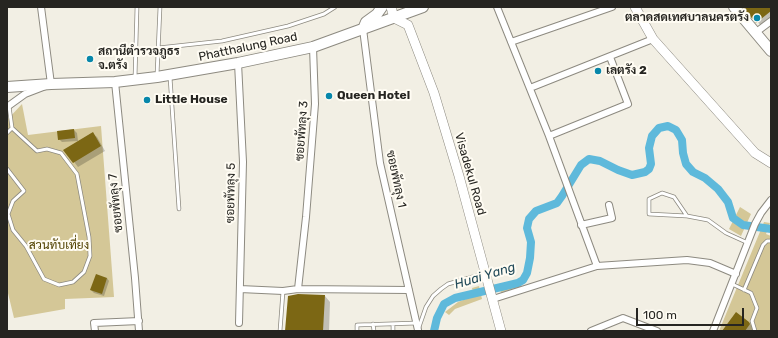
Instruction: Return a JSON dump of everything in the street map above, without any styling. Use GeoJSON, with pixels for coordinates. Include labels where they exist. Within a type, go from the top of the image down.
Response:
{"type":"FeatureCollection","features":[{"type":"Feature","properties":{"kind":"main road"},"geometry":{"type":"LineString","coordinates":[[363,30],[366,22],[377,14],[382,7]]}},
{"type":"Feature","properties":{"kind":"main road"},"geometry":{"type":"LineString","coordinates":[[392,7],[394,18],[408,25],[418,8]]}},
{"type":"Feature","properties":{"kind":"main road"},"geometry":{"type":"LineString","coordinates":[[635,7],[654,39],[755,153],[771,163]]}},
{"type":"Feature","properties":{"kind":"main road"},"geometry":{"type":"LineString","coordinates":[[734,7],[771,51]]}},
{"type":"Feature","properties":{"kind":"main road","name":"Phatthalung Road"},"geometry":{"type":"LineString","coordinates":[[7,87],[114,82],[170,76],[238,63],[313,47],[363,30],[418,8]]}},
{"type":"Feature","properties":{"kind":"main road","name":"Visadekul Road"},"geometry":{"type":"LineString","coordinates":[[408,25],[434,93],[487,276],[501,331]]}},
{"type":"Feature","properties":{"kind":"street"},"geometry":{"type":"LineString","coordinates":[[8,106],[25,94],[51,84],[41,7]]}},
{"type":"Feature","properties":{"kind":"street"},"geometry":{"type":"LineString","coordinates":[[497,7],[549,136],[597,266]]}},
{"type":"Feature","properties":{"kind":"street"},"geometry":{"type":"LineString","coordinates":[[511,42],[612,7]]}},
{"type":"Feature","properties":{"kind":"street"},"geometry":{"type":"LineString","coordinates":[[755,33],[771,21]]}},
{"type":"Feature","properties":{"kind":"street","name":"ซอยพัทลุง 1"},"geometry":{"type":"LineString","coordinates":[[363,30],[380,163],[418,331]]}},
{"type":"Feature","properties":{"kind":"street"},"geometry":{"type":"LineString","coordinates":[[530,88],[654,39]]}},
{"type":"Feature","properties":{"kind":"street","name":"ซอยพัทลุง 3"},"geometry":{"type":"LineString","coordinates":[[298,289],[306,217],[315,104],[313,47]]}},
{"type":"Feature","properties":{"kind":"street"},"geometry":{"type":"LineString","coordinates":[[549,136],[628,104],[610,57]]}},
{"type":"Feature","properties":{"kind":"street","name":"ซอยพัทลุง 5"},"geometry":{"type":"LineString","coordinates":[[238,63],[243,162],[239,323]]}},
{"type":"Feature","properties":{"kind":"street","name":"ซอยพัทลุง 7"},"geometry":{"type":"LineString","coordinates":[[114,82],[139,331]]}},
{"type":"Feature","properties":{"kind":"street"},"geometry":{"type":"LineString","coordinates":[[713,331],[751,235],[761,214],[771,200]]}},
{"type":"Feature","properties":{"kind":"street"},"geometry":{"type":"LineString","coordinates":[[581,225],[612,218],[609,205]]}},
{"type":"Feature","properties":{"kind":"street"},"geometry":{"type":"LineString","coordinates":[[493,299],[597,266],[687,260],[710,263],[736,274]]}},
{"type":"Feature","properties":{"kind":"street"},"geometry":{"type":"LineString","coordinates":[[240,289],[283,292],[298,289],[409,290]]}},
{"type":"Feature","properties":{"kind":"street"},"geometry":{"type":"LineString","coordinates":[[591,331],[623,318],[656,331]]}},
{"type":"Feature","properties":{"kind":"street"},"geometry":{"type":"LineString","coordinates":[[95,331],[94,323],[139,321]]}},
{"type":"Feature","properties":{"kind":"lane"},"geometry":{"type":"LineString","coordinates":[[135,79],[137,7]]}},
{"type":"Feature","properties":{"kind":"lane"},"geometry":{"type":"LineString","coordinates":[[157,77],[160,7]]}},
{"type":"Feature","properties":{"kind":"lane"},"geometry":{"type":"LineString","coordinates":[[158,48],[222,41],[288,26],[324,14],[335,7]]}},
{"type":"Feature","properties":{"kind":"lane"},"geometry":{"type":"LineString","coordinates":[[170,76],[179,209]]}},
{"type":"Feature","properties":{"kind":"lane"},"geometry":{"type":"LineString","coordinates":[[7,169],[24,191],[13,201],[8,214],[13,230],[26,246],[44,278],[59,285],[73,282],[84,272],[90,256],[89,237],[77,174],[61,153],[47,149],[37,151],[12,128],[8,106]]}},
{"type":"Feature","properties":{"kind":"lane"},"geometry":{"type":"LineString","coordinates":[[7,133],[12,128]]}},
{"type":"Feature","properties":{"kind":"lane"},"geometry":{"type":"LineString","coordinates":[[687,216],[674,197],[662,193],[649,199],[649,214],[687,216],[708,220],[726,233],[748,243]]}},
{"type":"Feature","properties":{"kind":"lane"},"geometry":{"type":"LineString","coordinates":[[744,290],[763,244],[767,241],[771,241]]}},
{"type":"Feature","properties":{"kind":"lane"},"geometry":{"type":"LineString","coordinates":[[418,331],[426,307],[433,296],[441,288],[448,284],[487,276]]}},
{"type":"Feature","properties":{"kind":"lane"},"geometry":{"type":"LineString","coordinates":[[732,284],[751,293],[757,308],[752,321],[755,331]]}},
{"type":"Feature","properties":{"kind":"lane"},"geometry":{"type":"LineString","coordinates":[[280,331],[283,292]]}},
{"type":"Feature","properties":{"kind":"lane"},"geometry":{"type":"LineString","coordinates":[[357,331],[358,325],[417,323]]}},
{"type":"Feature","properties":{"kind":"lane"},"geometry":{"type":"LineString","coordinates":[[374,324],[374,331]]}},
{"type":"Feature","properties":{"kind":"lane"},"geometry":{"type":"LineString","coordinates":[[393,324],[393,331]]}},
{"type":"Feature","properties":{"kind":"green space","name":"สวนทับเที่ยง"},"geometry":{"type":"Polygon","coordinates":[[[22,104],[28,135],[101,126],[114,297],[65,299],[65,309],[14,318],[7,289],[7,120],[22,104]]]}},
{"type":"Feature","properties":{"kind":"green space"},"geometry":{"type":"Polygon","coordinates":[[[740,207],[751,214],[741,236],[729,229],[740,207]]]}},
{"type":"Feature","properties":{"kind":"green space"},"geometry":{"type":"Polygon","coordinates":[[[764,222],[770,223],[766,234],[771,236],[771,331],[719,331],[764,222]]]}},
{"type":"Feature","properties":{"kind":"green space"},"geometry":{"type":"Polygon","coordinates":[[[503,283],[504,288],[520,284],[521,288],[501,293],[499,284],[503,283]]]}},
{"type":"Feature","properties":{"kind":"green space"},"geometry":{"type":"Polygon","coordinates":[[[479,286],[482,299],[455,309],[449,315],[445,312],[458,302],[474,296],[472,288],[479,286]]]}},
{"type":"Feature","properties":{"kind":"building","name":"ตลาดสดเทศบาลนครตรัง"},"geometry":{"type":"Polygon","coordinates":[[[742,7],[771,7],[771,11],[756,23],[742,7]]]}},
{"type":"Feature","properties":{"kind":"building"},"geometry":{"type":"Polygon","coordinates":[[[74,129],[75,138],[58,140],[57,131],[74,129]]]}},
{"type":"Feature","properties":{"kind":"building"},"geometry":{"type":"Polygon","coordinates":[[[93,132],[101,146],[73,163],[63,150],[93,132]]]}},
{"type":"Feature","properties":{"kind":"building"},"geometry":{"type":"Polygon","coordinates":[[[96,274],[107,278],[102,294],[90,290],[96,274]]]}},
{"type":"Feature","properties":{"kind":"building"},"geometry":{"type":"Polygon","coordinates":[[[298,294],[325,295],[323,331],[285,331],[288,296],[298,294]]]}},
{"type":"Feature","properties":{"kind":"building"},"geometry":{"type":"Polygon","coordinates":[[[736,312],[750,324],[745,331],[722,331],[736,312]]]}},
{"type":"Feature","properties":{"kind":"waterway","name":"Huai Yang"},"geometry":{"type":"LineString","coordinates":[[434,331],[437,318],[444,304],[455,298],[518,283],[523,280],[527,273],[530,258],[531,242],[527,228],[529,219],[536,211],[557,203],[581,165],[589,159],[600,161],[632,175],[645,172],[649,169],[651,164],[649,148],[652,136],[659,128],[668,126],[676,130],[682,140],[686,164],[693,172],[705,178],[718,189],[728,202],[733,218],[743,225],[771,229]]}},
{"type":"Feature","properties":{"kind":"place","name":"ตลาดสดเทศบาลนครตรัง"},"geometry":{"type":"Point","coordinates":[757,18]}},
{"type":"Feature","properties":{"kind":"place","name":"สถานีตำรวจภูธร จ.ตรัง"},"geometry":{"type":"Point","coordinates":[90,59]}},
{"type":"Feature","properties":{"kind":"place","name":"เลตรัง 2"},"geometry":{"type":"Point","coordinates":[598,71]}},
{"type":"Feature","properties":{"kind":"place","name":"Queen Hotel"},"geometry":{"type":"Point","coordinates":[329,96]}},
{"type":"Feature","properties":{"kind":"place","name":"Little House"},"geometry":{"type":"Point","coordinates":[147,100]}}]}
